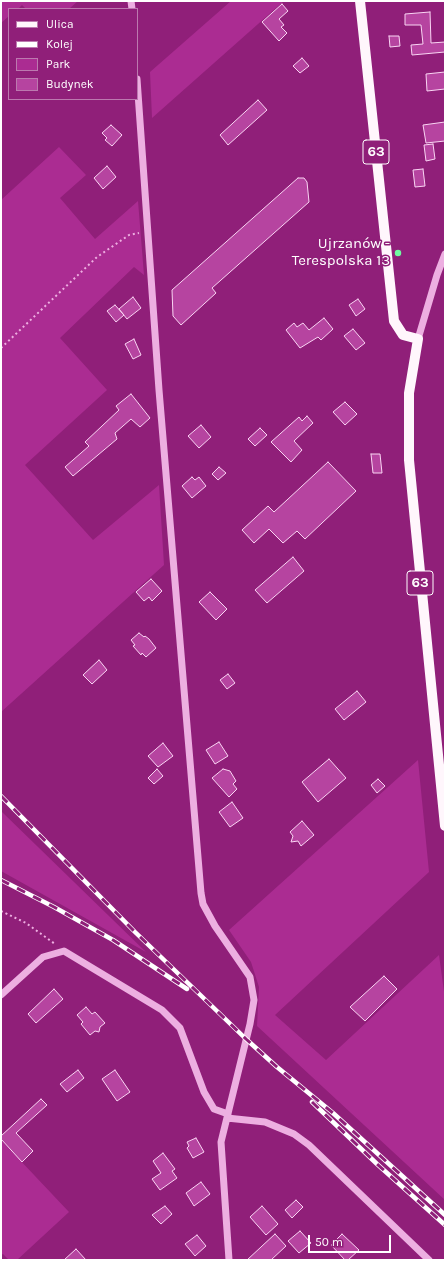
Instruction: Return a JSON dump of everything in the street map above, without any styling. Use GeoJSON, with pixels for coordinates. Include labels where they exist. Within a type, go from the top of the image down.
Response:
{"type":"FeatureCollection","features":[{"type":"Feature","properties":{"kind":"main road","name":"63"},"geometry":{"type":"LineString","coordinates":[[360,1],[394,321],[403,335],[418,339],[411,373],[409,393],[409,460],[445,826]]}},
{"type":"Feature","properties":{"kind":"street"},"geometry":{"type":"LineString","coordinates":[[138,93],[161,412],[201,893],[208,915],[250,977],[254,1000],[250,1024],[221,1142],[229,1260]]}},
{"type":"Feature","properties":{"kind":"street"},"geometry":{"type":"LineString","coordinates":[[418,339],[445,254]]}},
{"type":"Feature","properties":{"kind":"street"},"geometry":{"type":"LineString","coordinates":[[1,995],[43,957],[64,950],[162,1010],[180,1028],[204,1092],[214,1109],[227,1116],[265,1122],[294,1134],[309,1145],[430,1260]]}},
{"type":"Feature","properties":{"kind":"path"},"geometry":{"type":"LineString","coordinates":[[1,348],[97,257],[129,235],[148,232]]}},
{"type":"Feature","properties":{"kind":"path"},"geometry":{"type":"LineString","coordinates":[[1,911],[26,923],[64,950]]}},
{"type":"Feature","properties":{"kind":"green space"},"geometry":{"type":"Polygon","coordinates":[[[1,1],[78,1],[70,8],[25,8],[22,5],[19,8],[8,8],[8,17],[1,23],[1,1]]]}},
{"type":"Feature","properties":{"kind":"green space"},"geometry":{"type":"Polygon","coordinates":[[[231,1],[284,1],[152,118],[150,72],[231,1]]]}},
{"type":"Feature","properties":{"kind":"green space"},"geometry":{"type":"Polygon","coordinates":[[[59,147],[86,175],[60,198],[95,239],[138,201],[144,275],[134,267],[60,338],[107,390],[25,465],[93,540],[159,485],[164,565],[1,712],[1,200],[59,147]]]}},
{"type":"Feature","properties":{"kind":"green space"},"geometry":{"type":"Polygon","coordinates":[[[418,760],[429,872],[275,1015],[326,1060],[439,955],[445,999],[445,1200],[257,1026],[259,987],[251,962],[229,930],[418,760]]]}},
{"type":"Feature","properties":{"kind":"green space"},"geometry":{"type":"Polygon","coordinates":[[[1,811],[146,952],[1,871],[1,811]]]}},
{"type":"Feature","properties":{"kind":"green space"},"geometry":{"type":"Polygon","coordinates":[[[1,1140],[69,1212],[17,1260],[9,1260],[3,1254],[1,1255],[1,1140]]]}},
{"type":"Feature","properties":{"kind":"building"},"geometry":{"type":"Polygon","coordinates":[[[282,4],[288,11],[279,19],[284,25],[281,27],[287,33],[279,41],[262,22],[282,4]]]}},
{"type":"Feature","properties":{"kind":"building"},"geometry":{"type":"Polygon","coordinates":[[[430,12],[431,43],[445,42],[445,52],[412,55],[411,45],[423,44],[421,25],[405,25],[405,14],[430,12]]]}},
{"type":"Feature","properties":{"kind":"building"},"geometry":{"type":"Polygon","coordinates":[[[389,36],[399,36],[400,46],[390,47],[389,36]]]}},
{"type":"Feature","properties":{"kind":"building"},"geometry":{"type":"Polygon","coordinates":[[[302,58],[309,66],[300,73],[293,66],[302,58]]]}},
{"type":"Feature","properties":{"kind":"building"},"geometry":{"type":"Polygon","coordinates":[[[445,72],[445,89],[427,91],[426,74],[445,72]]]}},
{"type":"Feature","properties":{"kind":"building"},"geometry":{"type":"Polygon","coordinates":[[[258,100],[267,110],[228,145],[220,135],[258,100]]]}},
{"type":"Feature","properties":{"kind":"building"},"geometry":{"type":"Polygon","coordinates":[[[445,122],[445,141],[426,143],[423,125],[445,122]]]}},
{"type":"Feature","properties":{"kind":"building"},"geometry":{"type":"Polygon","coordinates":[[[111,125],[122,135],[112,146],[105,140],[107,138],[102,133],[111,125]]]}},
{"type":"Feature","properties":{"kind":"building"},"geometry":{"type":"Polygon","coordinates":[[[433,144],[435,159],[426,161],[424,145],[433,144]]]}},
{"type":"Feature","properties":{"kind":"building"},"geometry":{"type":"Polygon","coordinates":[[[107,166],[116,177],[103,189],[94,178],[107,166]]]}},
{"type":"Feature","properties":{"kind":"building"},"geometry":{"type":"Polygon","coordinates":[[[423,169],[425,186],[415,187],[413,170],[423,169]]]}},
{"type":"Feature","properties":{"kind":"building"},"geometry":{"type":"Polygon","coordinates":[[[298,178],[304,178],[307,182],[309,202],[212,288],[216,293],[181,325],[173,316],[172,290],[298,178]]]}},
{"type":"Feature","properties":{"kind":"building"},"geometry":{"type":"Polygon","coordinates":[[[133,297],[141,308],[127,319],[119,309],[133,297]]]}},
{"type":"Feature","properties":{"kind":"building"},"geometry":{"type":"Polygon","coordinates":[[[358,299],[365,309],[356,316],[349,305],[358,299]]]}},
{"type":"Feature","properties":{"kind":"building"},"geometry":{"type":"Polygon","coordinates":[[[115,305],[124,315],[116,322],[107,311],[115,305]]]}},
{"type":"Feature","properties":{"kind":"building"},"geometry":{"type":"Polygon","coordinates":[[[324,318],[333,329],[321,340],[318,337],[300,348],[286,330],[294,323],[297,327],[303,323],[309,330],[324,318]]]}},
{"type":"Feature","properties":{"kind":"building"},"geometry":{"type":"Polygon","coordinates":[[[353,329],[365,343],[356,350],[344,336],[353,329]]]}},
{"type":"Feature","properties":{"kind":"building"},"geometry":{"type":"Polygon","coordinates":[[[134,339],[141,355],[133,359],[125,344],[134,339]]]}},
{"type":"Feature","properties":{"kind":"building"},"geometry":{"type":"Polygon","coordinates":[[[131,394],[150,418],[140,427],[131,419],[115,433],[117,439],[73,476],[65,467],[89,446],[85,442],[119,410],[116,406],[131,394]]]}},
{"type":"Feature","properties":{"kind":"building"},"geometry":{"type":"Polygon","coordinates":[[[345,402],[357,414],[345,425],[333,412],[345,402]]]}},
{"type":"Feature","properties":{"kind":"building"},"geometry":{"type":"Polygon","coordinates":[[[307,416],[313,423],[294,441],[302,450],[291,462],[271,442],[299,417],[302,421],[307,416]]]}},
{"type":"Feature","properties":{"kind":"building"},"geometry":{"type":"Polygon","coordinates":[[[201,425],[211,437],[199,448],[188,436],[201,425]]]}},
{"type":"Feature","properties":{"kind":"building"},"geometry":{"type":"Polygon","coordinates":[[[260,428],[267,435],[255,446],[248,439],[260,428]]]}},
{"type":"Feature","properties":{"kind":"building"},"geometry":{"type":"Polygon","coordinates":[[[371,454],[380,454],[382,473],[373,473],[371,454]]]}},
{"type":"Feature","properties":{"kind":"building"},"geometry":{"type":"Polygon","coordinates":[[[328,462],[356,491],[305,539],[297,531],[283,543],[269,529],[254,543],[242,530],[268,506],[274,512],[328,462]]]}},
{"type":"Feature","properties":{"kind":"building"},"geometry":{"type":"Polygon","coordinates":[[[219,467],[226,473],[218,480],[212,474],[219,467]]]}},
{"type":"Feature","properties":{"kind":"building"},"geometry":{"type":"Polygon","coordinates":[[[192,477],[195,480],[199,477],[206,486],[192,498],[182,486],[192,477]]]}},
{"type":"Feature","properties":{"kind":"building"},"geometry":{"type":"Polygon","coordinates":[[[293,557],[304,571],[267,603],[255,590],[293,557]]]}},
{"type":"Feature","properties":{"kind":"building"},"geometry":{"type":"Polygon","coordinates":[[[151,579],[162,591],[152,601],[149,597],[144,601],[136,592],[151,579]]]}},
{"type":"Feature","properties":{"kind":"building"},"geometry":{"type":"Polygon","coordinates":[[[210,592],[227,609],[216,620],[199,602],[210,592]]]}},
{"type":"Feature","properties":{"kind":"building"},"geometry":{"type":"Polygon","coordinates":[[[139,633],[149,639],[156,648],[146,657],[142,653],[141,655],[133,646],[135,645],[131,640],[139,633]]]}},
{"type":"Feature","properties":{"kind":"building"},"geometry":{"type":"Polygon","coordinates":[[[99,660],[107,670],[92,684],[83,675],[99,660]]]}},
{"type":"Feature","properties":{"kind":"building"},"geometry":{"type":"Polygon","coordinates":[[[228,674],[235,683],[227,689],[220,680],[228,674]]]}},
{"type":"Feature","properties":{"kind":"building"},"geometry":{"type":"Polygon","coordinates":[[[357,691],[366,702],[344,720],[335,709],[357,691]]]}},
{"type":"Feature","properties":{"kind":"building"},"geometry":{"type":"Polygon","coordinates":[[[219,742],[228,756],[215,764],[206,750],[219,742]]]}},
{"type":"Feature","properties":{"kind":"building"},"geometry":{"type":"Polygon","coordinates":[[[163,743],[173,756],[158,767],[148,756],[163,743]]]}},
{"type":"Feature","properties":{"kind":"building"},"geometry":{"type":"Polygon","coordinates":[[[329,759],[346,778],[318,802],[302,782],[329,759]]]}},
{"type":"Feature","properties":{"kind":"building"},"geometry":{"type":"Polygon","coordinates":[[[157,769],[163,776],[154,784],[148,778],[157,769]]]}},
{"type":"Feature","properties":{"kind":"building"},"geometry":{"type":"Polygon","coordinates":[[[223,769],[230,771],[236,781],[233,784],[237,789],[229,797],[212,778],[223,769]]]}},
{"type":"Feature","properties":{"kind":"building"},"geometry":{"type":"Polygon","coordinates":[[[378,779],[385,786],[377,793],[371,785],[378,779]]]}},
{"type":"Feature","properties":{"kind":"building"},"geometry":{"type":"Polygon","coordinates":[[[232,802],[243,818],[230,827],[219,812],[232,802]]]}},
{"type":"Feature","properties":{"kind":"building"},"geometry":{"type":"Polygon","coordinates":[[[302,821],[314,835],[301,846],[298,841],[291,842],[293,836],[290,832],[302,821]]]}},
{"type":"Feature","properties":{"kind":"building"},"geometry":{"type":"Polygon","coordinates":[[[384,976],[397,989],[365,1021],[350,1007],[384,976]]]}},
{"type":"Feature","properties":{"kind":"building"},"geometry":{"type":"Polygon","coordinates":[[[54,989],[63,999],[36,1023],[28,1014],[54,989]]]}},
{"type":"Feature","properties":{"kind":"building"},"geometry":{"type":"Polygon","coordinates":[[[86,1007],[92,1014],[95,1012],[105,1023],[100,1027],[99,1032],[95,1031],[90,1035],[81,1024],[83,1022],[77,1015],[86,1007]]]}},
{"type":"Feature","properties":{"kind":"building"},"geometry":{"type":"Polygon","coordinates":[[[78,1070],[84,1078],[67,1092],[60,1084],[78,1070]]]}},
{"type":"Feature","properties":{"kind":"building"},"geometry":{"type":"Polygon","coordinates":[[[115,1070],[130,1092],[117,1101],[102,1079],[115,1070]]]}},
{"type":"Feature","properties":{"kind":"building"},"geometry":{"type":"Polygon","coordinates":[[[41,1099],[47,1105],[16,1133],[33,1151],[22,1162],[1,1139],[1,1136],[41,1099]]]}},
{"type":"Feature","properties":{"kind":"building"},"geometry":{"type":"Polygon","coordinates":[[[196,1138],[204,1152],[193,1158],[187,1148],[189,1146],[187,1142],[196,1138]]]}},
{"type":"Feature","properties":{"kind":"building"},"geometry":{"type":"Polygon","coordinates":[[[163,1153],[175,1169],[172,1171],[177,1178],[160,1190],[152,1179],[161,1173],[153,1161],[163,1153]]]}},
{"type":"Feature","properties":{"kind":"building"},"geometry":{"type":"Polygon","coordinates":[[[201,1182],[210,1194],[194,1206],[186,1193],[201,1182]]]}},
{"type":"Feature","properties":{"kind":"building"},"geometry":{"type":"Polygon","coordinates":[[[296,1200],[303,1207],[292,1218],[285,1210],[296,1200]]]}},
{"type":"Feature","properties":{"kind":"building"},"geometry":{"type":"Polygon","coordinates":[[[165,1206],[172,1214],[161,1224],[152,1215],[165,1206]]]}},
{"type":"Feature","properties":{"kind":"building"},"geometry":{"type":"Polygon","coordinates":[[[262,1206],[278,1224],[266,1235],[250,1217],[262,1206]]]}},
{"type":"Feature","properties":{"kind":"building"},"geometry":{"type":"Polygon","coordinates":[[[300,1231],[311,1243],[299,1253],[288,1241],[300,1231]]]}},
{"type":"Feature","properties":{"kind":"building"},"geometry":{"type":"Polygon","coordinates":[[[275,1234],[286,1246],[271,1260],[247,1260],[275,1234]]]}},
{"type":"Feature","properties":{"kind":"building"},"geometry":{"type":"Polygon","coordinates":[[[342,1234],[359,1250],[348,1260],[345,1260],[331,1245],[342,1234]]]}},
{"type":"Feature","properties":{"kind":"building"},"geometry":{"type":"Polygon","coordinates":[[[197,1235],[206,1246],[195,1256],[185,1244],[197,1235]]]}},
{"type":"Feature","properties":{"kind":"building"},"geometry":{"type":"Polygon","coordinates":[[[76,1249],[86,1260],[64,1260],[76,1249]]]}},
{"type":"Feature","properties":{"kind":"railway"},"geometry":{"type":"LineString","coordinates":[[1,796],[135,932],[246,1039],[277,1067],[333,1113],[445,1215]]}},
{"type":"Feature","properties":{"kind":"railway"},"geometry":{"type":"LineString","coordinates":[[1,880],[54,907],[113,940],[187,989]]}},
{"type":"Feature","properties":{"kind":"railway"},"geometry":{"type":"LineString","coordinates":[[312,1102],[377,1164],[445,1225]]}},
{"type":"Feature","properties":{"kind":"place","name":"Ujrzanów - Terespolska 13"},"geometry":{"type":"Point","coordinates":[398,253]}}]}
